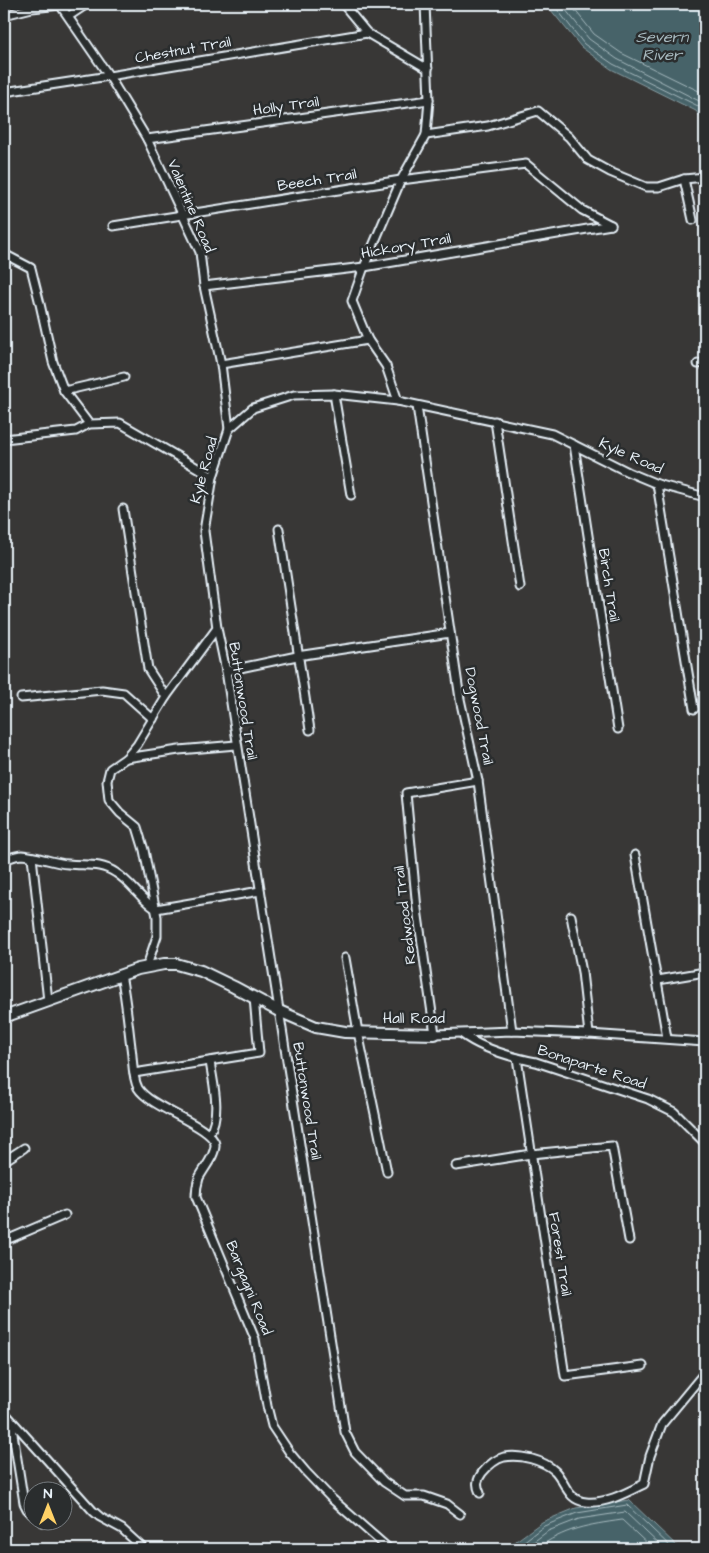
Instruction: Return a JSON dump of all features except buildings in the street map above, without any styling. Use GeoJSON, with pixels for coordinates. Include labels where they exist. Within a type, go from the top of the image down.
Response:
{"type":"FeatureCollection","features":[{"type":"Feature","properties":{"kind":"street"},"geometry":{"type":"LineString","coordinates":[[4,15],[60,4]]}},
{"type":"Feature","properties":{"kind":"street","name":"Valentine Road"},"geometry":{"type":"LineString","coordinates":[[60,4],[109,76],[147,139],[200,252],[204,286],[221,364],[229,429]]}},
{"type":"Feature","properties":{"kind":"street"},"geometry":{"type":"LineString","coordinates":[[69,16],[87,4]]}},
{"type":"Feature","properties":{"kind":"street"},"geometry":{"type":"LineString","coordinates":[[343,4],[367,33],[428,69]]}},
{"type":"Feature","properties":{"kind":"street"},"geometry":{"type":"LineString","coordinates":[[398,401],[386,366],[368,340],[352,301],[401,180],[426,135],[429,100],[425,4]]}},
{"type":"Feature","properties":{"kind":"street","name":"Chestnut Trail"},"geometry":{"type":"LineString","coordinates":[[4,92],[367,33]]}},
{"type":"Feature","properties":{"kind":"street","name":"Holly Trail"},"geometry":{"type":"LineString","coordinates":[[147,139],[429,100]]}},
{"type":"Feature","properties":{"kind":"street"},"geometry":{"type":"LineString","coordinates":[[426,135],[488,126],[538,111],[569,136],[588,160],[610,172],[646,187],[659,187],[684,178],[705,177]]}},
{"type":"Feature","properties":{"kind":"street","name":"Beech Trail"},"geometry":{"type":"LineString","coordinates":[[113,226],[401,180],[526,164],[582,210],[611,224]]}},
{"type":"Feature","properties":{"kind":"street"},"geometry":{"type":"LineString","coordinates":[[684,178],[693,220]]}},
{"type":"Feature","properties":{"kind":"street","name":"Hickory Trail"},"geometry":{"type":"LineString","coordinates":[[204,286],[364,268],[611,224]]}},
{"type":"Feature","properties":{"kind":"street"},"geometry":{"type":"LineString","coordinates":[[4,254],[30,268],[40,304],[52,362],[64,391],[89,424]]}},
{"type":"Feature","properties":{"kind":"street"},"geometry":{"type":"LineString","coordinates":[[221,364],[368,340]]}},
{"type":"Feature","properties":{"kind":"street"},"geometry":{"type":"LineString","coordinates":[[64,391],[124,377]]}},
{"type":"Feature","properties":{"kind":"street"},"geometry":{"type":"LineString","coordinates":[[334,394],[352,495]]}},
{"type":"Feature","properties":{"kind":"street","name":"Kyle Road"},"geometry":{"type":"LineString","coordinates":[[217,628],[204,531],[213,478],[229,429],[253,408],[286,397],[334,394],[398,401],[552,434],[657,484],[705,497]]}},
{"type":"Feature","properties":{"kind":"street","name":"Dogwood Trail"},"geometry":{"type":"LineString","coordinates":[[418,406],[460,699],[478,781],[512,1031]]}},
{"type":"Feature","properties":{"kind":"street"},"geometry":{"type":"LineString","coordinates":[[496,421],[520,587]]}},
{"type":"Feature","properties":{"kind":"street"},"geometry":{"type":"LineString","coordinates":[[4,439],[76,431],[89,424],[120,423],[213,478]]}},
{"type":"Feature","properties":{"kind":"street","name":"Birch Trail"},"geometry":{"type":"LineString","coordinates":[[574,445],[618,729]]}},
{"type":"Feature","properties":{"kind":"street"},"geometry":{"type":"LineString","coordinates":[[657,484],[694,709]]}},
{"type":"Feature","properties":{"kind":"street"},"geometry":{"type":"LineString","coordinates":[[123,509],[148,668],[166,698]]}},
{"type":"Feature","properties":{"kind":"street"},"geometry":{"type":"LineString","coordinates":[[279,529],[310,730]]}},
{"type":"Feature","properties":{"kind":"street"},"geometry":{"type":"LineString","coordinates":[[143,967],[157,936],[156,908],[144,850],[137,827],[120,813],[109,800],[106,781],[110,769],[126,758],[137,745],[166,698],[217,628]]}},
{"type":"Feature","properties":{"kind":"street","name":"Buttonwood Trail"},"geometry":{"type":"LineString","coordinates":[[217,628],[226,671],[341,1410],[348,1441],[361,1459],[384,1482],[405,1496],[424,1496],[447,1504],[460,1514]]}},
{"type":"Feature","properties":{"kind":"street"},"geometry":{"type":"LineString","coordinates":[[226,671],[298,656],[450,633]]}},
{"type":"Feature","properties":{"kind":"street"},"geometry":{"type":"LineString","coordinates":[[21,698],[102,690],[124,693],[153,719]]}},
{"type":"Feature","properties":{"kind":"street"},"geometry":{"type":"LineString","coordinates":[[126,758],[179,750],[236,745]]}},
{"type":"Feature","properties":{"kind":"street","name":"Redwood Trail"},"geometry":{"type":"LineString","coordinates":[[435,1034],[417,909],[406,793],[478,781]]}},
{"type":"Feature","properties":{"kind":"street"},"geometry":{"type":"LineString","coordinates":[[4,860],[21,855],[68,864],[104,866],[116,872],[148,904],[156,908],[260,891]]}},
{"type":"Feature","properties":{"kind":"street"},"geometry":{"type":"LineString","coordinates":[[635,855],[667,1038]]}},
{"type":"Feature","properties":{"kind":"street"},"geometry":{"type":"LineString","coordinates":[[32,857],[48,1001]]}},
{"type":"Feature","properties":{"kind":"street"},"geometry":{"type":"LineString","coordinates":[[571,916],[582,972],[589,1034]]}},
{"type":"Feature","properties":{"kind":"street"},"geometry":{"type":"LineString","coordinates":[[345,958],[387,1172]]}},
{"type":"Feature","properties":{"kind":"street","name":"Hall Road"},"geometry":{"type":"LineString","coordinates":[[4,1017],[143,967],[176,964],[190,967],[234,987],[316,1028],[339,1032],[435,1034],[512,1031],[667,1038],[705,1042]]}},
{"type":"Feature","properties":{"kind":"street"},"geometry":{"type":"LineString","coordinates":[[658,980],[705,972]]}},
{"type":"Feature","properties":{"kind":"street"},"geometry":{"type":"LineString","coordinates":[[121,975],[134,1073],[139,1089],[165,1109],[209,1134]]}},
{"type":"Feature","properties":{"kind":"street"},"geometry":{"type":"LineString","coordinates":[[134,1073],[259,1053],[254,998]]}},
{"type":"Feature","properties":{"kind":"street","name":"Bonaparte Road"},"geometry":{"type":"LineString","coordinates":[[461,1033],[472,1041],[517,1058],[536,1062],[648,1099],[674,1112],[704,1141]]}},
{"type":"Feature","properties":{"kind":"street","name":"Forest Trail"},"geometry":{"type":"LineString","coordinates":[[517,1058],[565,1376],[643,1366]]}},
{"type":"Feature","properties":{"kind":"street","name":"Bargagni Road"},"geometry":{"type":"LineString","coordinates":[[210,1061],[216,1119],[209,1134],[213,1139],[214,1147],[213,1153],[198,1180],[196,1197],[203,1217],[221,1252],[256,1339],[272,1426],[290,1453],[319,1486],[389,1549]]}},
{"type":"Feature","properties":{"kind":"street"},"geometry":{"type":"LineString","coordinates":[[456,1166],[531,1154],[612,1146],[629,1240]]}},
{"type":"Feature","properties":{"kind":"street"},"geometry":{"type":"LineString","coordinates":[[4,1161],[24,1148]]}},
{"type":"Feature","properties":{"kind":"street"},"geometry":{"type":"LineString","coordinates":[[4,1239],[12,1238],[65,1216]]}},
{"type":"Feature","properties":{"kind":"street"},"geometry":{"type":"LineString","coordinates":[[480,1493],[477,1487],[478,1478],[487,1467],[503,1458],[520,1457],[537,1460],[554,1470],[569,1493],[576,1500],[587,1502],[608,1500],[644,1484],[650,1456],[662,1424],[705,1372]]}},
{"type":"Feature","properties":{"kind":"street"},"geometry":{"type":"LineString","coordinates":[[4,1412],[93,1511],[100,1517],[122,1528],[144,1549]]}},
{"type":"Feature","properties":{"kind":"street"},"geometry":{"type":"LineString","coordinates":[[11,1421],[22,1490]]}},
{"type":"Feature","properties":{"kind":"water","name":"Severn River"},"geometry":{"type":"Polygon","coordinates":[[[546,4],[705,4],[705,116],[699,115],[696,111],[611,69],[581,47],[546,4]]]}},
{"type":"Feature","properties":{"kind":"water"},"geometry":{"type":"Polygon","coordinates":[[[629,1500],[680,1549],[505,1549],[542,1522],[576,1508],[629,1500]]]}}]}
